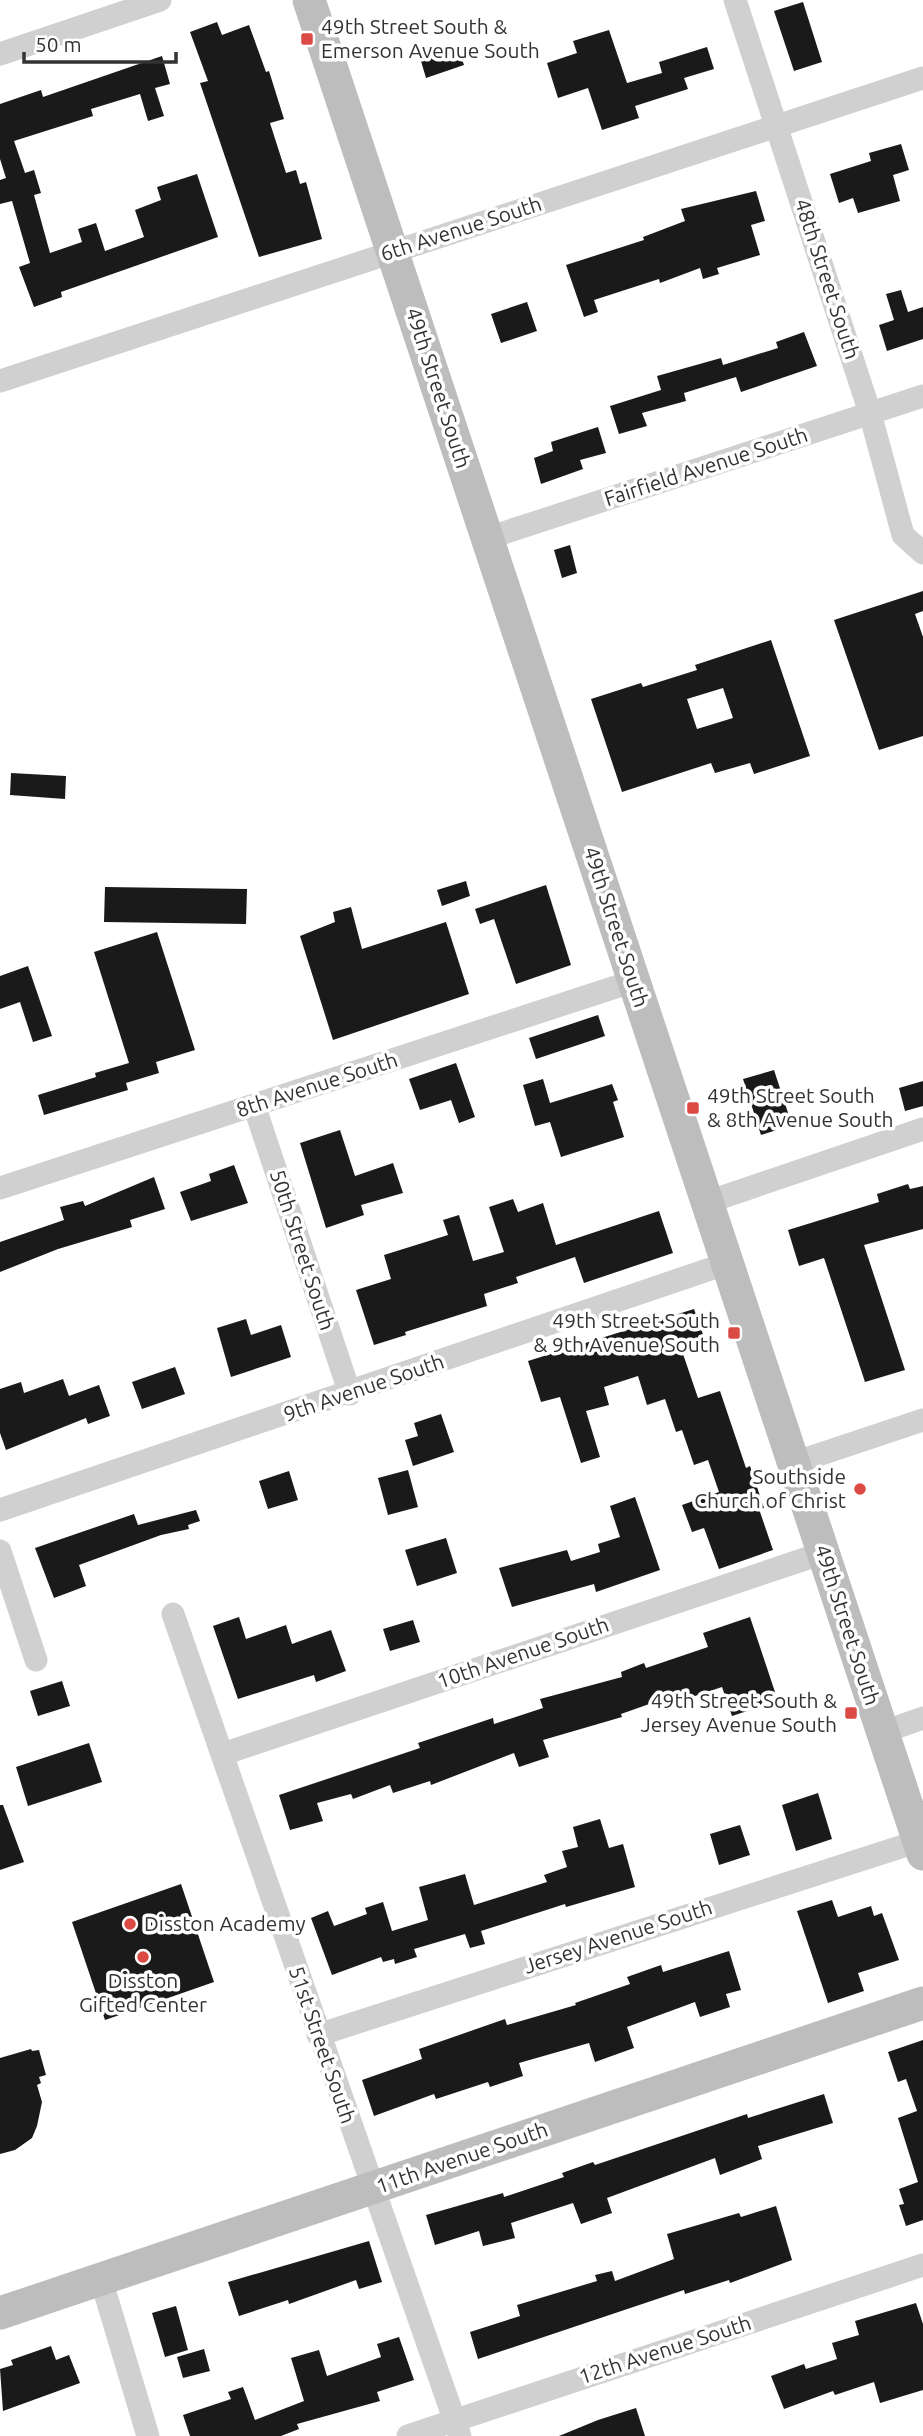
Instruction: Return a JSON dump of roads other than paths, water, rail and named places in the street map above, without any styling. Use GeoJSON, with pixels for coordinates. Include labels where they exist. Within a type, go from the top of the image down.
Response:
{"type":"FeatureCollection","features":[{"type":"Feature","properties":{"kind":"main road","name":"49th Street South"},"geometry":{"type":"LineString","coordinates":[[309,0],[921,1847]]}},
{"type":"Feature","properties":{"kind":"main road","name":"11th Avenue South"},"geometry":{"type":"LineString","coordinates":[[0,2313],[923,2003]]}},
{"type":"Feature","properties":{"kind":"street"},"geometry":{"type":"LineString","coordinates":[[0,54],[160,0]]}},
{"type":"Feature","properties":{"kind":"street","name":"48th Street South"},"geometry":{"type":"LineString","coordinates":[[734,0],[870,413],[903,535],[923,553]]}},
{"type":"Feature","properties":{"kind":"street","name":"6th Avenue South"},"geometry":{"type":"LineString","coordinates":[[2,373],[393,252],[923,78]]}},
{"type":"Feature","properties":{"kind":"street","name":"Fairfield Avenue South"},"geometry":{"type":"LineString","coordinates":[[488,538],[923,396]]}},
{"type":"Feature","properties":{"kind":"street","name":"8th Avenue South"},"geometry":{"type":"LineString","coordinates":[[0,1188],[634,981]]}},
{"type":"Feature","properties":{"kind":"street","name":"50th Street South"},"geometry":{"type":"LineString","coordinates":[[254,1105],[350,1394]]}},
{"type":"Feature","properties":{"kind":"street"},"geometry":{"type":"LineString","coordinates":[[708,1202],[923,1129]]}},
{"type":"Feature","properties":{"kind":"street","name":"9th Avenue South"},"geometry":{"type":"LineString","coordinates":[[0,1510],[350,1394],[728,1263]]}},
{"type":"Feature","properties":{"kind":"street"},"geometry":{"type":"LineString","coordinates":[[794,1463],[923,1420]]}},
{"type":"Feature","properties":{"kind":"street"},"geometry":{"type":"LineString","coordinates":[[0,1551],[36,1660]]}},
{"type":"Feature","properties":{"kind":"street","name":"10th Avenue South"},"geometry":{"type":"LineString","coordinates":[[223,1754],[823,1553]]}},
{"type":"Feature","properties":{"kind":"street","name":"51st Street South"},"geometry":{"type":"LineString","coordinates":[[173,1614],[457,2428]]}},
{"type":"Feature","properties":{"kind":"street"},"geometry":{"type":"LineString","coordinates":[[883,1732],[923,1718]]}},
{"type":"Feature","properties":{"kind":"street","name":"Jersey Avenue South"},"geometry":{"type":"LineString","coordinates":[[318,2035],[921,1847]]}},
{"type":"Feature","properties":{"kind":"street","name":"12th Avenue South"},"geometry":{"type":"LineString","coordinates":[[408,2436],[457,2428],[923,2265]]}},
{"type":"Feature","properties":{"kind":"street"},"geometry":{"type":"LineString","coordinates":[[101,2279],[148,2436]]}},
{"type":"Feature","properties":{"kind":"place","name":"49th Street South & Emerson Avenue South"},"geometry":{"type":"Point","coordinates":[307,39]}},
{"type":"Feature","properties":{"kind":"place","name":"49th Street South & 8th Avenue South"},"geometry":{"type":"Point","coordinates":[693,1108]}},
{"type":"Feature","properties":{"kind":"place","name":"49th Street South & 9th Avenue South"},"geometry":{"type":"Point","coordinates":[734,1333]}},
{"type":"Feature","properties":{"kind":"place","name":"Southside Church of Christ"},"geometry":{"type":"Point","coordinates":[860,1489]}},
{"type":"Feature","properties":{"kind":"place","name":"49th Street South & Jersey Avenue South"},"geometry":{"type":"Point","coordinates":[851,1713]}},
{"type":"Feature","properties":{"kind":"place","name":"Disston Academy"},"geometry":{"type":"Point","coordinates":[130,1924]}},
{"type":"Feature","properties":{"kind":"place","name":"Disston Gifted Center"},"geometry":{"type":"Point","coordinates":[143,1957]}}]}
